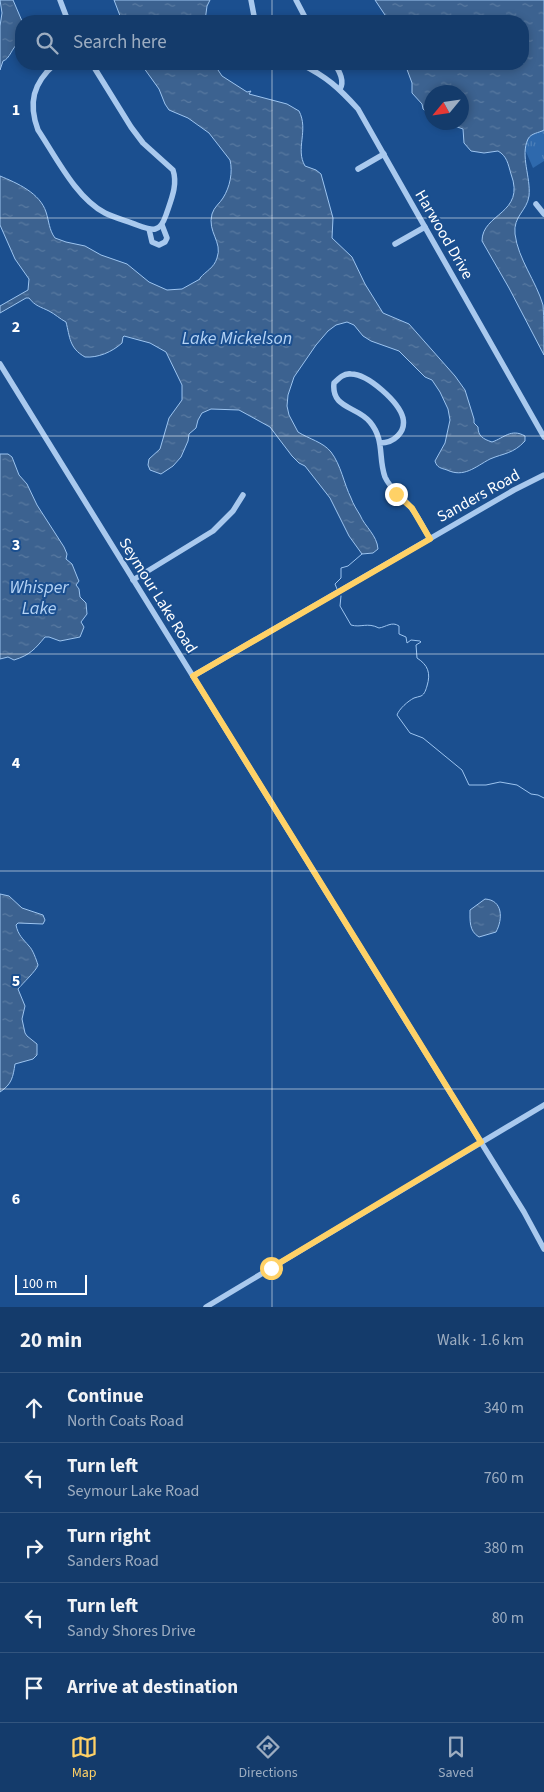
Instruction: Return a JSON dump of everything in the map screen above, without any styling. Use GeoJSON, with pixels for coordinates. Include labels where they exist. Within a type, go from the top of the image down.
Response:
{"type":"FeatureCollection","features":[{"type":"Feature","properties":{"kind":"street"},"geometry":{"type":"LineString","coordinates":[[60,0],[66,15]]}},
{"type":"Feature","properties":{"kind":"street"},"geometry":{"type":"LineString","coordinates":[[252,0],[254,15]]}},
{"type":"Feature","properties":{"kind":"street"},"geometry":{"type":"LineString","coordinates":[[296,0],[305,15]]}},
{"type":"Feature","properties":{"kind":"street"},"geometry":{"type":"LineString","coordinates":[[48,70],[38,84],[33,97],[34,120],[38,130],[85,199],[104,213],[154,230],[162,225],[175,187],[176,181],[173,170],[144,143],[131,127],[96,70]]}},
{"type":"Feature","properties":{"kind":"street","name":"Harwood Drive"},"geometry":{"type":"LineString","coordinates":[[313,70],[326,77],[340,89],[358,109],[544,437]]}},
{"type":"Feature","properties":{"kind":"street"},"geometry":{"type":"LineString","coordinates":[[338,70],[342,85],[340,89]]}},
{"type":"Feature","properties":{"kind":"street"},"geometry":{"type":"LineString","coordinates":[[358,169],[384,154]]}},
{"type":"Feature","properties":{"kind":"street"},"geometry":{"type":"LineString","coordinates":[[536,204],[544,214]]}},
{"type":"Feature","properties":{"kind":"street"},"geometry":{"type":"LineString","coordinates":[[149,229],[152,242],[155,245],[162,244],[167,238],[162,225]]}},
{"type":"Feature","properties":{"kind":"street"},"geometry":{"type":"LineString","coordinates":[[395,244],[426,227]]}},
{"type":"Feature","properties":{"kind":"street","name":"Seymour Lake Road"},"geometry":{"type":"LineString","coordinates":[[0,364],[543,1245]]}},
{"type":"Feature","properties":{"kind":"street"},"geometry":{"type":"LineString","coordinates":[[380,443],[391,441],[402,431],[404,426],[400,412],[382,390],[372,382],[350,373],[344,374],[334,383],[333,390],[336,399],[341,404],[355,410],[369,420],[374,427],[380,443],[382,466],[388,484],[412,508],[430,539]]}},
{"type":"Feature","properties":{"kind":"street","name":"Sanders Road"},"geometry":{"type":"LineString","coordinates":[[193,676],[514,490],[544,475]]}},
{"type":"Feature","properties":{"kind":"street"},"geometry":{"type":"LineString","coordinates":[[133,580],[213,531],[232,511],[243,495]]}},
{"type":"Feature","properties":{"kind":"street"},"geometry":{"type":"LineString","coordinates":[[206,1307],[544,1105]]}},
{"type":"Feature","properties":{"kind":"green space"},"geometry":{"type":"Polygon","coordinates":[[[544,74],[544,161],[533,168],[503,98],[544,74]]]}},
{"type":"Feature","properties":{"kind":"water"},"geometry":{"type":"Polygon","coordinates":[[[0,0],[13,0],[19,15],[15,15],[15,47],[3,61],[0,70],[0,26],[2,13],[0,0]]]}},
{"type":"Feature","properties":{"kind":"water"},"geometry":{"type":"Polygon","coordinates":[[[114,0],[210,0],[206,15],[120,15],[114,0]]]}},
{"type":"Feature","properties":{"kind":"water"},"geometry":{"type":"Polygon","coordinates":[[[375,0],[544,0],[544,130],[531,135],[526,146],[525,159],[529,181],[529,196],[526,206],[516,223],[515,234],[523,261],[543,305],[544,355],[482,241],[484,232],[489,224],[502,212],[513,197],[514,187],[507,161],[498,151],[484,153],[471,151],[464,143],[463,130],[469,130],[469,85],[424,85],[424,110],[422,104],[412,93],[412,83],[407,70],[529,70],[529,15],[385,15],[375,0]]]}},
{"type":"Feature","properties":{"kind":"water","name":"Lake Mickelson"},"geometry":{"type":"Polygon","coordinates":[[[145,70],[218,70],[222,76],[247,92],[251,91],[249,94],[287,104],[299,111],[303,125],[302,160],[305,166],[321,174],[333,218],[332,238],[352,257],[365,284],[383,313],[409,324],[455,376],[465,390],[474,423],[482,437],[492,442],[512,433],[525,436],[525,441],[508,453],[490,459],[464,472],[453,472],[440,467],[435,461],[445,443],[450,420],[448,409],[432,380],[425,377],[399,351],[371,341],[363,336],[354,325],[347,322],[336,325],[328,331],[294,377],[288,395],[287,406],[289,415],[298,432],[324,446],[334,457],[353,502],[375,539],[378,549],[373,553],[362,554],[349,536],[330,498],[305,466],[292,456],[270,427],[239,410],[211,409],[202,413],[196,428],[189,434],[181,457],[173,466],[161,474],[150,470],[148,465],[149,459],[160,449],[169,418],[182,400],[182,385],[166,352],[150,343],[124,336],[122,343],[109,352],[85,357],[73,346],[66,322],[36,305],[29,298],[0,313],[0,306],[28,290],[29,279],[15,259],[0,225],[0,176],[20,185],[39,199],[46,212],[50,229],[55,238],[85,246],[101,255],[127,264],[149,282],[167,290],[182,289],[200,279],[212,267],[216,261],[218,247],[212,226],[212,214],[223,198],[229,184],[231,174],[230,160],[209,133],[188,118],[169,110],[159,89],[145,70]]]}},
{"type":"Feature","properties":{"kind":"water","name":"Whisper Lake"},"geometry":{"type":"Polygon","coordinates":[[[0,454],[8,454],[12,457],[19,475],[27,484],[37,505],[64,547],[67,554],[66,559],[72,564],[79,581],[76,585],[79,589],[80,597],[86,603],[87,614],[81,622],[84,627],[80,637],[60,641],[45,637],[32,651],[14,660],[8,657],[0,659],[0,454]]]}},
{"type":"Feature","properties":{"kind":"water"},"geometry":{"type":"Polygon","coordinates":[[[0,894],[9,896],[22,908],[43,915],[45,920],[43,924],[18,923],[16,925],[19,934],[32,950],[38,965],[18,989],[25,1006],[22,1019],[25,1033],[37,1044],[37,1055],[33,1059],[15,1064],[11,1080],[0,1092],[0,894]]]}},
{"type":"Feature","properties":{"kind":"water"},"geometry":{"type":"Polygon","coordinates":[[[485,899],[491,900],[498,906],[500,922],[496,932],[479,937],[472,929],[470,910],[485,899]]]}},
{"type":"Feature","properties":{"kind":"waterway"},"geometry":{"type":"LineString","coordinates":[[337,589],[335,584],[341,578],[341,568],[348,566],[362,554]]}},
{"type":"Feature","properties":{"kind":"waterway"},"geometry":{"type":"LineString","coordinates":[[341,596],[340,606],[351,625],[371,625],[379,628],[391,624],[396,625],[399,626],[399,634],[406,637],[407,643],[411,640],[421,642],[416,645],[417,658],[428,670],[429,677],[426,689],[422,695],[404,705],[397,715],[410,733],[423,738],[462,770],[469,785],[486,785],[500,782],[517,785],[531,794],[544,798]]}},
{"type":"Feature","properties":{"kind":"route"},"geometry":{"type":"LineString","coordinates":[[271,1268],[481,1142],[193,676],[430,539],[412,508],[396,494]]}}]}
